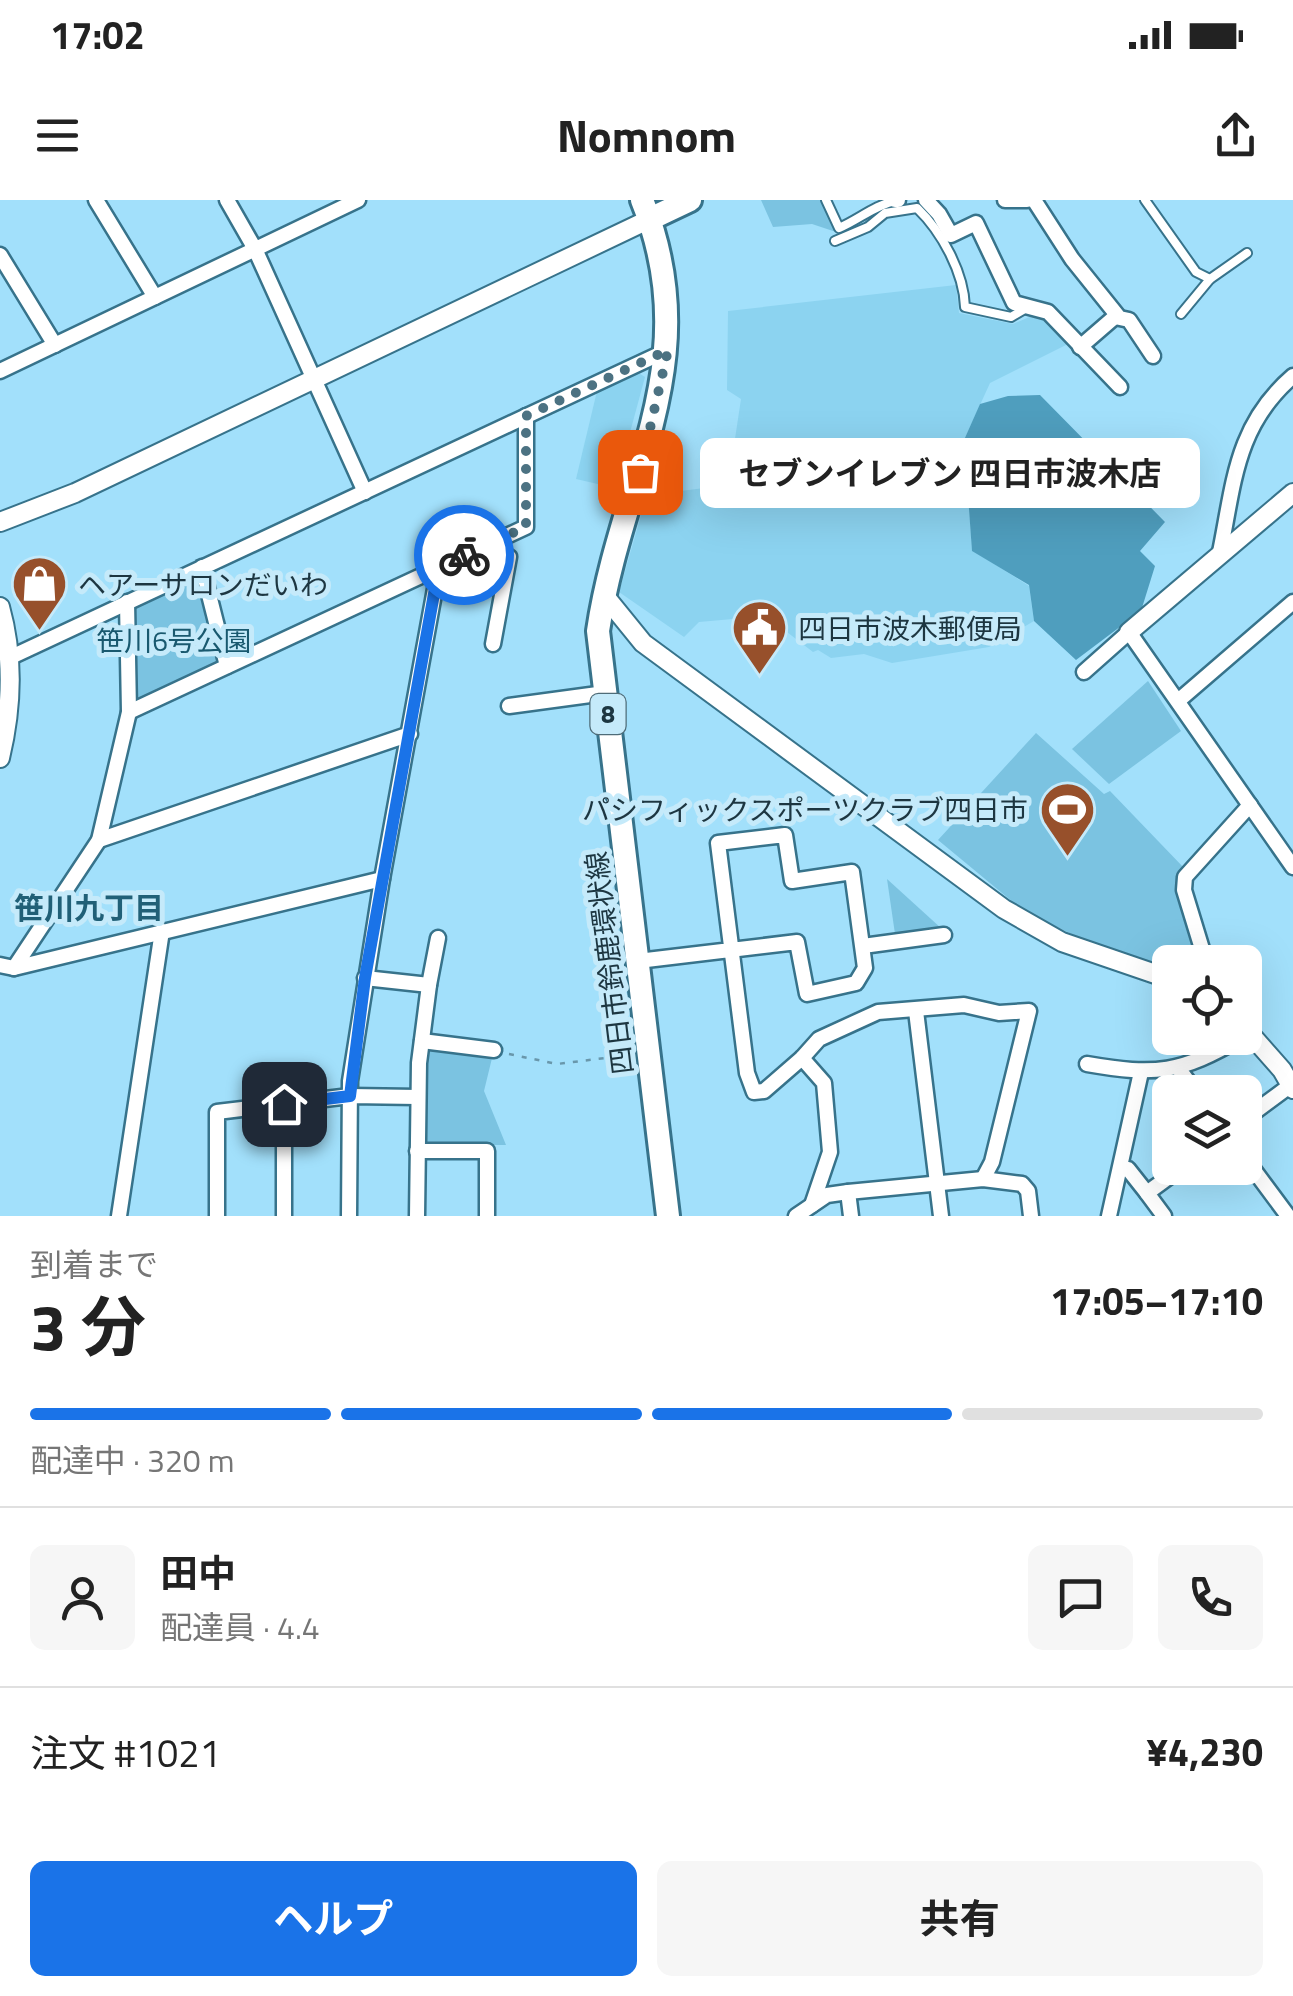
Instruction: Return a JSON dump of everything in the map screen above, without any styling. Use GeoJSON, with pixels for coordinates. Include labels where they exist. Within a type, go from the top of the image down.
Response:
{"type":"FeatureCollection","features":[{"type":"Feature","properties":{"kind":"main road"},"geometry":{"type":"LineString","coordinates":[[646,209],[690,200]]}},
{"type":"Feature","properties":{"kind":"main road","name":"四日市鈴鹿環状線"},"geometry":{"type":"LineString","coordinates":[[646,209],[659,248],[667,299],[668,350],[598,630],[668,1216]]}},
{"type":"Feature","properties":{"kind":"street"},"geometry":{"type":"LineString","coordinates":[[96,200],[155,297]]}},
{"type":"Feature","properties":{"kind":"street"},"geometry":{"type":"LineString","coordinates":[[227,200],[254,248],[365,492]]}},
{"type":"Feature","properties":{"kind":"street"},"geometry":{"type":"LineString","coordinates":[[0,372],[358,200]]}},
{"type":"Feature","properties":{"kind":"street"},"geometry":{"type":"LineString","coordinates":[[926,200],[952,235],[976,223],[1014,303],[1048,312],[1120,387]]}},
{"type":"Feature","properties":{"kind":"street"},"geometry":{"type":"LineString","coordinates":[[1005,200],[1030,200],[1117,315],[1080,347]]}},
{"type":"Feature","properties":{"kind":"street"},"geometry":{"type":"LineString","coordinates":[[0,522],[76,493],[314,378],[646,209]]}},
{"type":"Feature","properties":{"kind":"street"},"geometry":{"type":"LineString","coordinates":[[0,255],[55,345]]}},
{"type":"Feature","properties":{"kind":"street"},"geometry":{"type":"LineString","coordinates":[[1115,317],[1129,320],[1153,356]]}},
{"type":"Feature","properties":{"kind":"street"},"geometry":{"type":"LineString","coordinates":[[9,658],[668,350]]}},
{"type":"Feature","properties":{"kind":"street"},"geometry":{"type":"LineString","coordinates":[[1218,558],[1243,442],[1260,410],[1293,376]]}},
{"type":"Feature","properties":{"kind":"street"},"geometry":{"type":"LineString","coordinates":[[129,712],[526,527],[526,416]]}},
{"type":"Feature","properties":{"kind":"street"},"geometry":{"type":"LineString","coordinates":[[1084,672],[1293,493]]}},
{"type":"Feature","properties":{"kind":"street"},"geometry":{"type":"LineString","coordinates":[[486,545],[509,558],[494,644]]}},
{"type":"Feature","properties":{"kind":"street"},"geometry":{"type":"LineString","coordinates":[[349,1216],[350,1096],[365,978],[439,566]]}},
{"type":"Feature","properties":{"kind":"street"},"geometry":{"type":"LineString","coordinates":[[202,567],[227,666]]}},
{"type":"Feature","properties":{"kind":"street"},"geometry":{"type":"LineString","coordinates":[[604,595],[643,642],[1016,917],[1062,942],[1152,973]]}},
{"type":"Feature","properties":{"kind":"street"},"geometry":{"type":"LineString","coordinates":[[7,966],[99,840],[129,712],[127,602]]}},
{"type":"Feature","properties":{"kind":"street"},"geometry":{"type":"LineString","coordinates":[[1178,700],[1293,602]]}},
{"type":"Feature","properties":{"kind":"street"},"geometry":{"type":"LineString","coordinates":[[0,607],[9,658],[9,700],[0,758]]}},
{"type":"Feature","properties":{"kind":"street"},"geometry":{"type":"LineString","coordinates":[[1129,632],[1293,867]]}},
{"type":"Feature","properties":{"kind":"street"},"geometry":{"type":"LineString","coordinates":[[509,706],[605,693]]}},
{"type":"Feature","properties":{"kind":"street"},"geometry":{"type":"LineString","coordinates":[[99,840],[410,734]]}},
{"type":"Feature","properties":{"kind":"street"},"geometry":{"type":"LineString","coordinates":[[1201,945],[1184,890],[1185,877],[1250,805]]}},
{"type":"Feature","properties":{"kind":"street"},"geometry":{"type":"LineString","coordinates":[[638,960],[733,949],[798,942],[807,994],[856,982],[865,968],[852,872],[792,881],[786,835],[718,843],[733,949],[746,1073],[754,1092],[764,1090],[819,1038],[878,1012],[964,1005],[999,1013],[1029,1011],[992,1162],[983,1178]]}},
{"type":"Feature","properties":{"kind":"street"},"geometry":{"type":"LineString","coordinates":[[7,966],[382,880]]}},
{"type":"Feature","properties":{"kind":"street"},"geometry":{"type":"LineString","coordinates":[[120,1216],[162,931]]}},
{"type":"Feature","properties":{"kind":"street"},"geometry":{"type":"LineString","coordinates":[[863,946],[944,935]]}},
{"type":"Feature","properties":{"kind":"street"},"geometry":{"type":"LineString","coordinates":[[416,1216],[422,1041],[438,938]]}},
{"type":"Feature","properties":{"kind":"street"},"geometry":{"type":"LineString","coordinates":[[365,978],[428,985]]}},
{"type":"Feature","properties":{"kind":"street"},"geometry":{"type":"LineString","coordinates":[[916,1011],[940,1216]]}},
{"type":"Feature","properties":{"kind":"street"},"geometry":{"type":"LineString","coordinates":[[422,1041],[494,1050]]}},
{"type":"Feature","properties":{"kind":"street"},"geometry":{"type":"LineString","coordinates":[[1262,1049],[1290,1076],[1262,1103]]}},
{"type":"Feature","properties":{"kind":"street"},"geometry":{"type":"LineString","coordinates":[[1087,1064],[1140,1072],[1178,1068],[1203,1055]]}},
{"type":"Feature","properties":{"kind":"street"},"geometry":{"type":"LineString","coordinates":[[802,1058],[824,1083],[830,1152],[812,1206]]}},
{"type":"Feature","properties":{"kind":"street"},"geometry":{"type":"LineString","coordinates":[[1178,1068],[1183,1075]]}},
{"type":"Feature","properties":{"kind":"street"},"geometry":{"type":"LineString","coordinates":[[1109,1216],[1140,1072]]}},
{"type":"Feature","properties":{"kind":"street"},"geometry":{"type":"LineString","coordinates":[[217,1216],[217,1112],[350,1096],[418,1097]]}},
{"type":"Feature","properties":{"kind":"street"},"geometry":{"type":"LineString","coordinates":[[284,1104],[284,1216]]}},
{"type":"Feature","properties":{"kind":"street"},"geometry":{"type":"LineString","coordinates":[[417,1151],[487,1151],[487,1216]]}},
{"type":"Feature","properties":{"kind":"street"},"geometry":{"type":"LineString","coordinates":[[1128,1169],[1164,1216]]}},
{"type":"Feature","properties":{"kind":"street"},"geometry":{"type":"LineString","coordinates":[[796,1216],[827,1196],[983,1178],[1022,1184],[1028,1191],[1031,1216]]}},
{"type":"Feature","properties":{"kind":"street"},"geometry":{"type":"LineString","coordinates":[[1262,1181],[1288,1216]]}},
{"type":"Feature","properties":{"kind":"street"},"geometry":{"type":"LineString","coordinates":[[1146,1193],[1157,1185]]}},
{"type":"Feature","properties":{"kind":"street"},"geometry":{"type":"LineString","coordinates":[[848,1192],[851,1216]]}},
{"type":"Feature","properties":{"kind":"lane"},"geometry":{"type":"LineString","coordinates":[[826,200],[839,228],[883,203],[896,200]]}},
{"type":"Feature","properties":{"kind":"lane"},"geometry":{"type":"LineString","coordinates":[[1146,200],[1196,272],[1210,278]]}},
{"type":"Feature","properties":{"kind":"lane"},"geometry":{"type":"LineString","coordinates":[[834,240],[868,227],[885,214],[918,208],[933,224],[964,288],[965,307],[1012,317],[1028,307]]}},
{"type":"Feature","properties":{"kind":"lane"},"geometry":{"type":"LineString","coordinates":[[1181,314],[1210,278],[1247,253]]}},
{"type":"Feature","properties":{"kind":"path"},"geometry":{"type":"LineString","coordinates":[[494,1050],[557,1064],[650,1052]]}},
{"type":"Feature","properties":{"kind":"shaded area"},"geometry":{"type":"Polygon","coordinates":[[[956,285],[959,313],[1013,324],[1034,315],[1046,316],[1068,344],[990,383],[964,440],[972,550],[1029,586],[1034,621],[989,647],[892,663],[864,654],[831,658],[818,650],[813,652],[766,616],[699,622],[684,637],[619,592],[652,477],[663,479],[665,493],[728,485],[741,399],[727,390],[728,311],[956,285]]]}},
{"type":"Feature","properties":{"kind":"shaded area"},"geometry":{"type":"Polygon","coordinates":[[[637,372],[645,377],[615,488],[576,479],[597,391],[637,372]]]}},
{"type":"Feature","properties":{"kind":"shaded area"},"geometry":{"type":"Polygon","coordinates":[[[1040,395],[1165,522],[1140,551],[1155,566],[1141,611],[1076,660],[1034,621],[1029,585],[972,551],[964,440],[980,404],[1008,396],[1040,395]]]}},
{"type":"Feature","properties":{"kind":"green space"},"geometry":{"type":"Polygon","coordinates":[[[761,200],[823,200],[839,233],[812,224],[773,227],[761,200]]]}},
{"type":"Feature","properties":{"kind":"green space","name":"笹川6号公園"},"geometry":{"type":"Polygon","coordinates":[[[193,578],[200,582],[220,659],[217,664],[140,701],[135,698],[137,604],[193,578]]]}},
{"type":"Feature","properties":{"kind":"green space"},"geometry":{"type":"Polygon","coordinates":[[[1148,681],[1181,731],[1109,784],[1072,749],[1148,681]]]}},
{"type":"Feature","properties":{"kind":"green space","name":"パシフィックスポーツクラブ四日市"},"geometry":{"type":"Polygon","coordinates":[[[1036,733],[1104,794],[1110,791],[1185,869],[1197,945],[1152,945],[1152,964],[1095,945],[1025,912],[938,840],[1036,733]]]}},
{"type":"Feature","properties":{"kind":"green space"},"geometry":{"type":"Polygon","coordinates":[[[887,879],[942,929],[895,934],[887,879]]]}},
{"type":"Feature","properties":{"kind":"green space"},"geometry":{"type":"Polygon","coordinates":[[[427,1046],[493,1054],[484,1091],[506,1145],[427,1145],[423,1140],[427,1046]]]}},
{"type":"Feature","properties":{"kind":"way so far"},"geometry":{"type":"LineString","coordinates":[[464,555],[526,527],[526,416],[668,350],[640,472]]}},
{"type":"Feature","properties":{"kind":"place","name":"セブンイレブン 四日市波木店"},"geometry":{"type":"Point","coordinates":[640,472]}},
{"type":"Feature","properties":{"kind":"place","name":"ヘアーサロンだいわ"},"geometry":{"type":"Point","coordinates":[39,633]}},
{"type":"Feature","properties":{"kind":"place","name":"四日市波木郵便局"},"geometry":{"type":"Point","coordinates":[759,677]}},
{"type":"Feature","properties":{"kind":"place","name":"パシフィックスポーツクラブ四日市"},"geometry":{"type":"Point","coordinates":[1067,858]}},
{"type":"Feature","properties":{"kind":"district","name":"笹川九丁目"},"geometry":{"type":"Point","coordinates":[89,908]}},
{"type":"Feature","properties":{"kind":"route"},"geometry":{"type":"LineString","coordinates":[[284,1104],[350,1096],[365,978],[439,566],[464,555]]}}]}
